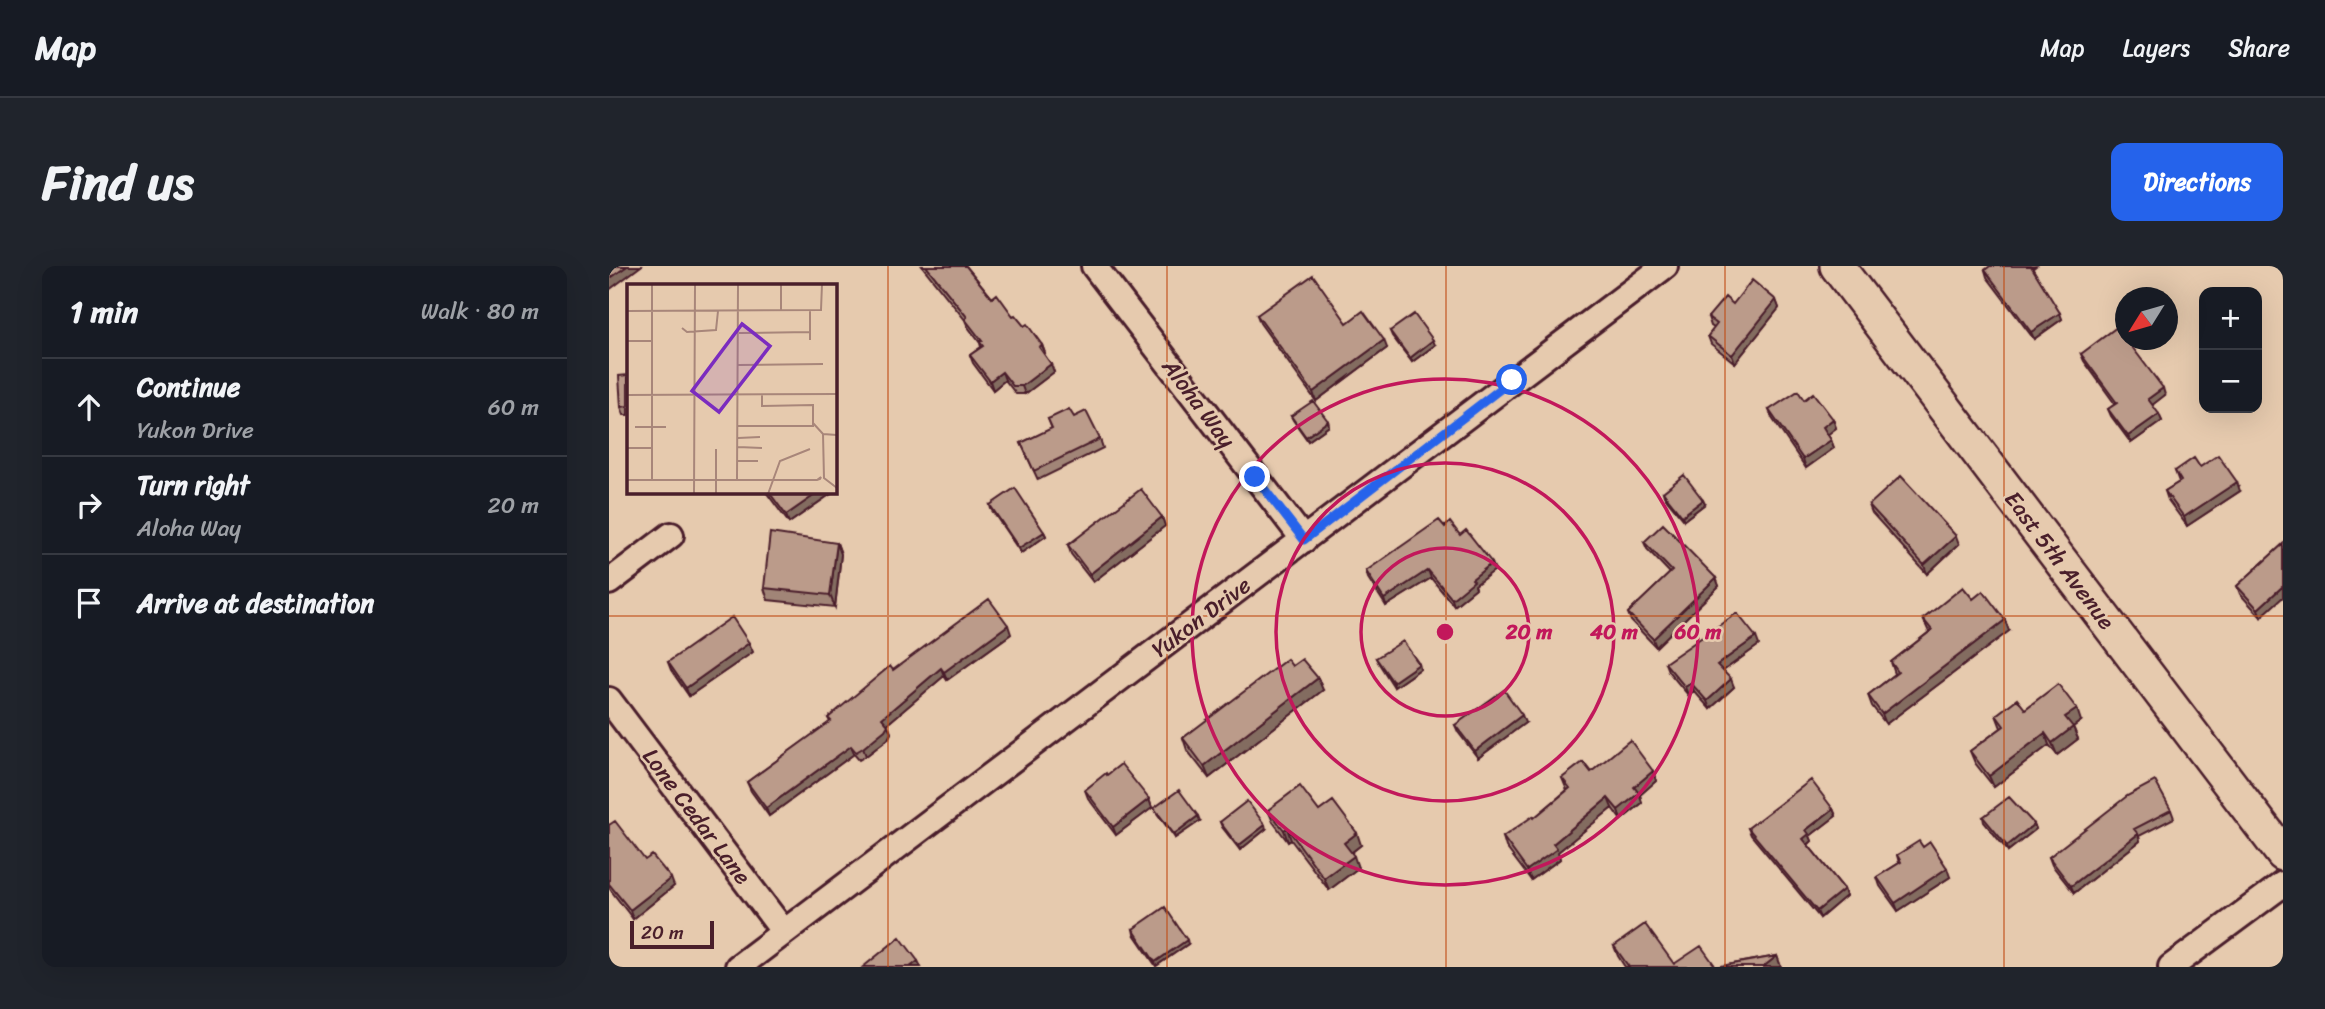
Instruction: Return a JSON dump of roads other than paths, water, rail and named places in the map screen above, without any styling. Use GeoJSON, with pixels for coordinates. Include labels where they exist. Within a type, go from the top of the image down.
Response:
{"type":"FeatureCollection","features":[{"type":"Feature","properties":{"kind":"street","name":"Aloha Way"},"geometry":{"type":"LineString","coordinates":[[1094,266],[1304,540]]}},
{"type":"Feature","properties":{"kind":"street","name":"Yukon Drive"},"geometry":{"type":"LineString","coordinates":[[738,967],[1665,266]]}},
{"type":"Feature","properties":{"kind":"street","name":"East 5th Avenue"},"geometry":{"type":"LineString","coordinates":[[1837,266],[2283,854]]}},
{"type":"Feature","properties":{"kind":"street"},"geometry":{"type":"LineString","coordinates":[[609,582],[671,535]]}},
{"type":"Feature","properties":{"kind":"street","name":"Lone Cedar Lane"},"geometry":{"type":"LineString","coordinates":[[609,700],[784,932]]}},
{"type":"Feature","properties":{"kind":"street"},"geometry":{"type":"LineString","coordinates":[[2171,967],[2283,884]]}}]}
